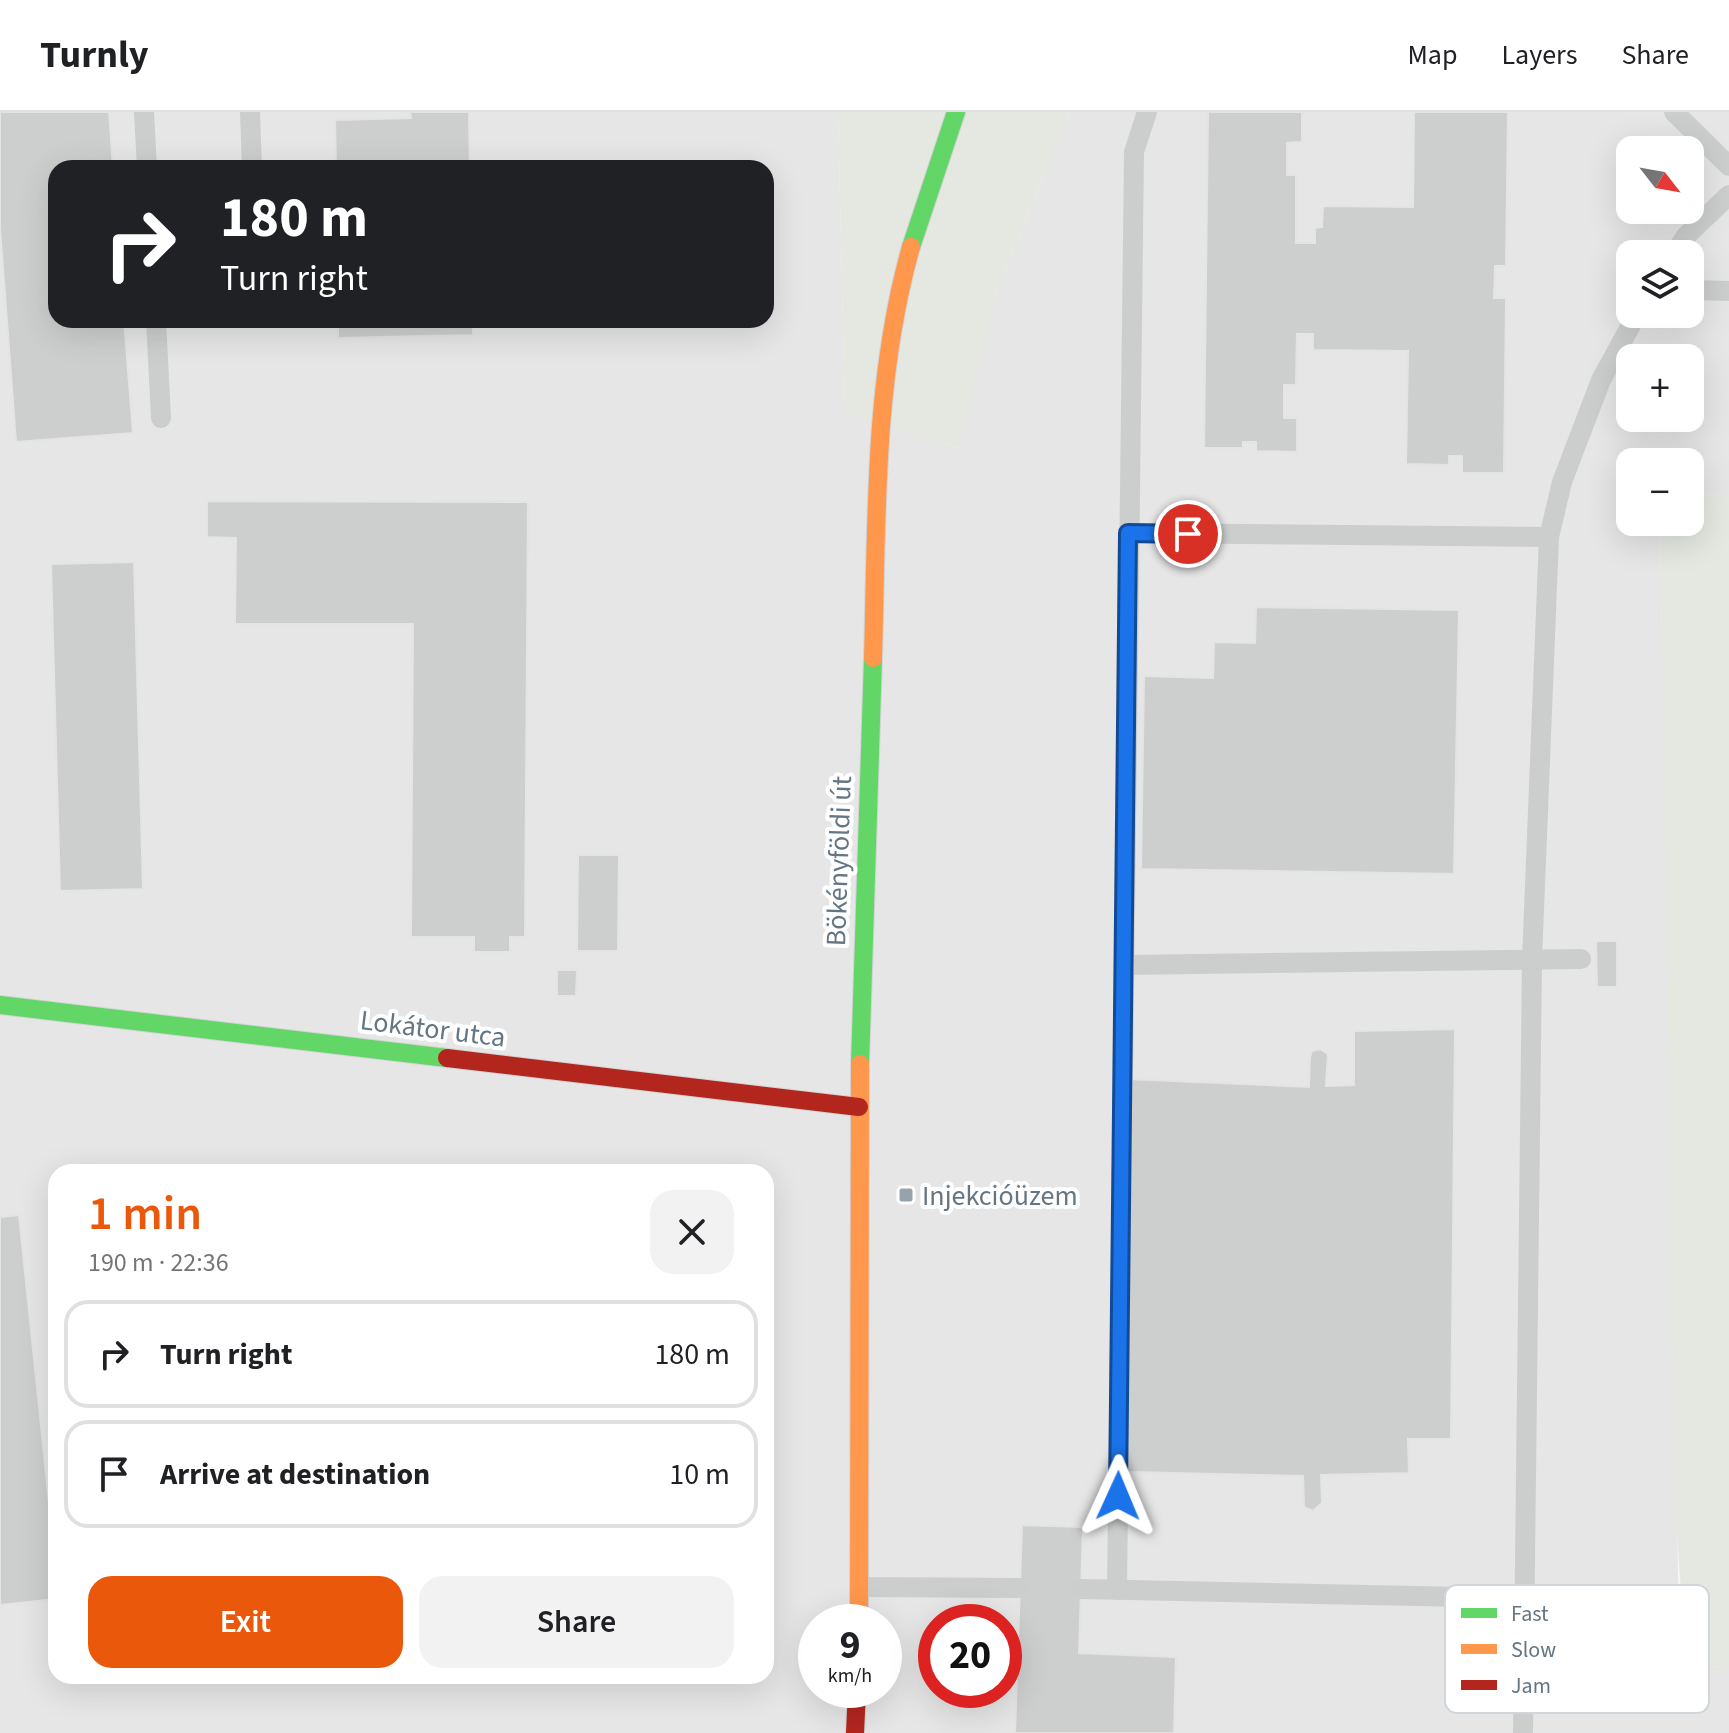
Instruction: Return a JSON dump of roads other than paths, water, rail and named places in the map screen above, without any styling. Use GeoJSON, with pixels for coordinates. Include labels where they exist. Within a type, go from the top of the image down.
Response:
{"type":"FeatureCollection","features":[{"type":"Feature","properties":{"kind":"street","name":"Bökényföldi út"},"geometry":{"type":"LineString","coordinates":[[860,1604],[859,1107],[879,454],[887,360],[905,276],[956,112]]}},
{"type":"Feature","properties":{"kind":"street","name":"Lokátor utca"},"geometry":{"type":"LineString","coordinates":[[0,1005],[859,1107]]}},
{"type":"Feature","properties":{"kind":"street"},"geometry":{"type":"LineString","coordinates":[[855,1733],[856,1708]]}},
{"type":"Feature","properties":{"kind":"lane"},"geometry":{"type":"LineString","coordinates":[[144,112],[147,160]]}},
{"type":"Feature","properties":{"kind":"lane"},"geometry":{"type":"LineString","coordinates":[[250,112],[252,160]]}},
{"type":"Feature","properties":{"kind":"lane"},"geometry":{"type":"LineString","coordinates":[[1117,1590],[1134,152],[1147,112]]}},
{"type":"Feature","properties":{"kind":"lane"},"geometry":{"type":"LineString","coordinates":[[1674,112],[1729,166]]}},
{"type":"Feature","properties":{"kind":"lane"},"geometry":{"type":"LineString","coordinates":[[1683,240],[1729,195]]}},
{"type":"Feature","properties":{"kind":"lane"},"geometry":{"type":"LineString","coordinates":[[1704,290],[1729,291]]}},
{"type":"Feature","properties":{"kind":"lane"},"geometry":{"type":"LineString","coordinates":[[156,328],[161,418]]}},
{"type":"Feature","properties":{"kind":"lane"},"geometry":{"type":"LineString","coordinates":[[1526,1585],[1532,960],[1549,537],[1562,482],[1601,380],[1629,328]]}},
{"type":"Feature","properties":{"kind":"lane"},"geometry":{"type":"LineString","coordinates":[[1128,533],[1549,537]]}},
{"type":"Feature","properties":{"kind":"lane"},"geometry":{"type":"LineString","coordinates":[[1125,965],[1581,959]]}},
{"type":"Feature","properties":{"kind":"lane"},"geometry":{"type":"LineString","coordinates":[[860,1587],[1020,1588]]}},
{"type":"Feature","properties":{"kind":"lane"},"geometry":{"type":"LineString","coordinates":[[1081,1589],[1445,1597]]}},
{"type":"Feature","properties":{"kind":"lane"},"geometry":{"type":"LineString","coordinates":[[1523,1713],[1523,1733]]}},
{"type":"Feature","properties":{"kind":"place","name":"Injekcióüzem"},"geometry":{"type":"Point","coordinates":[906,1195]}}]}
